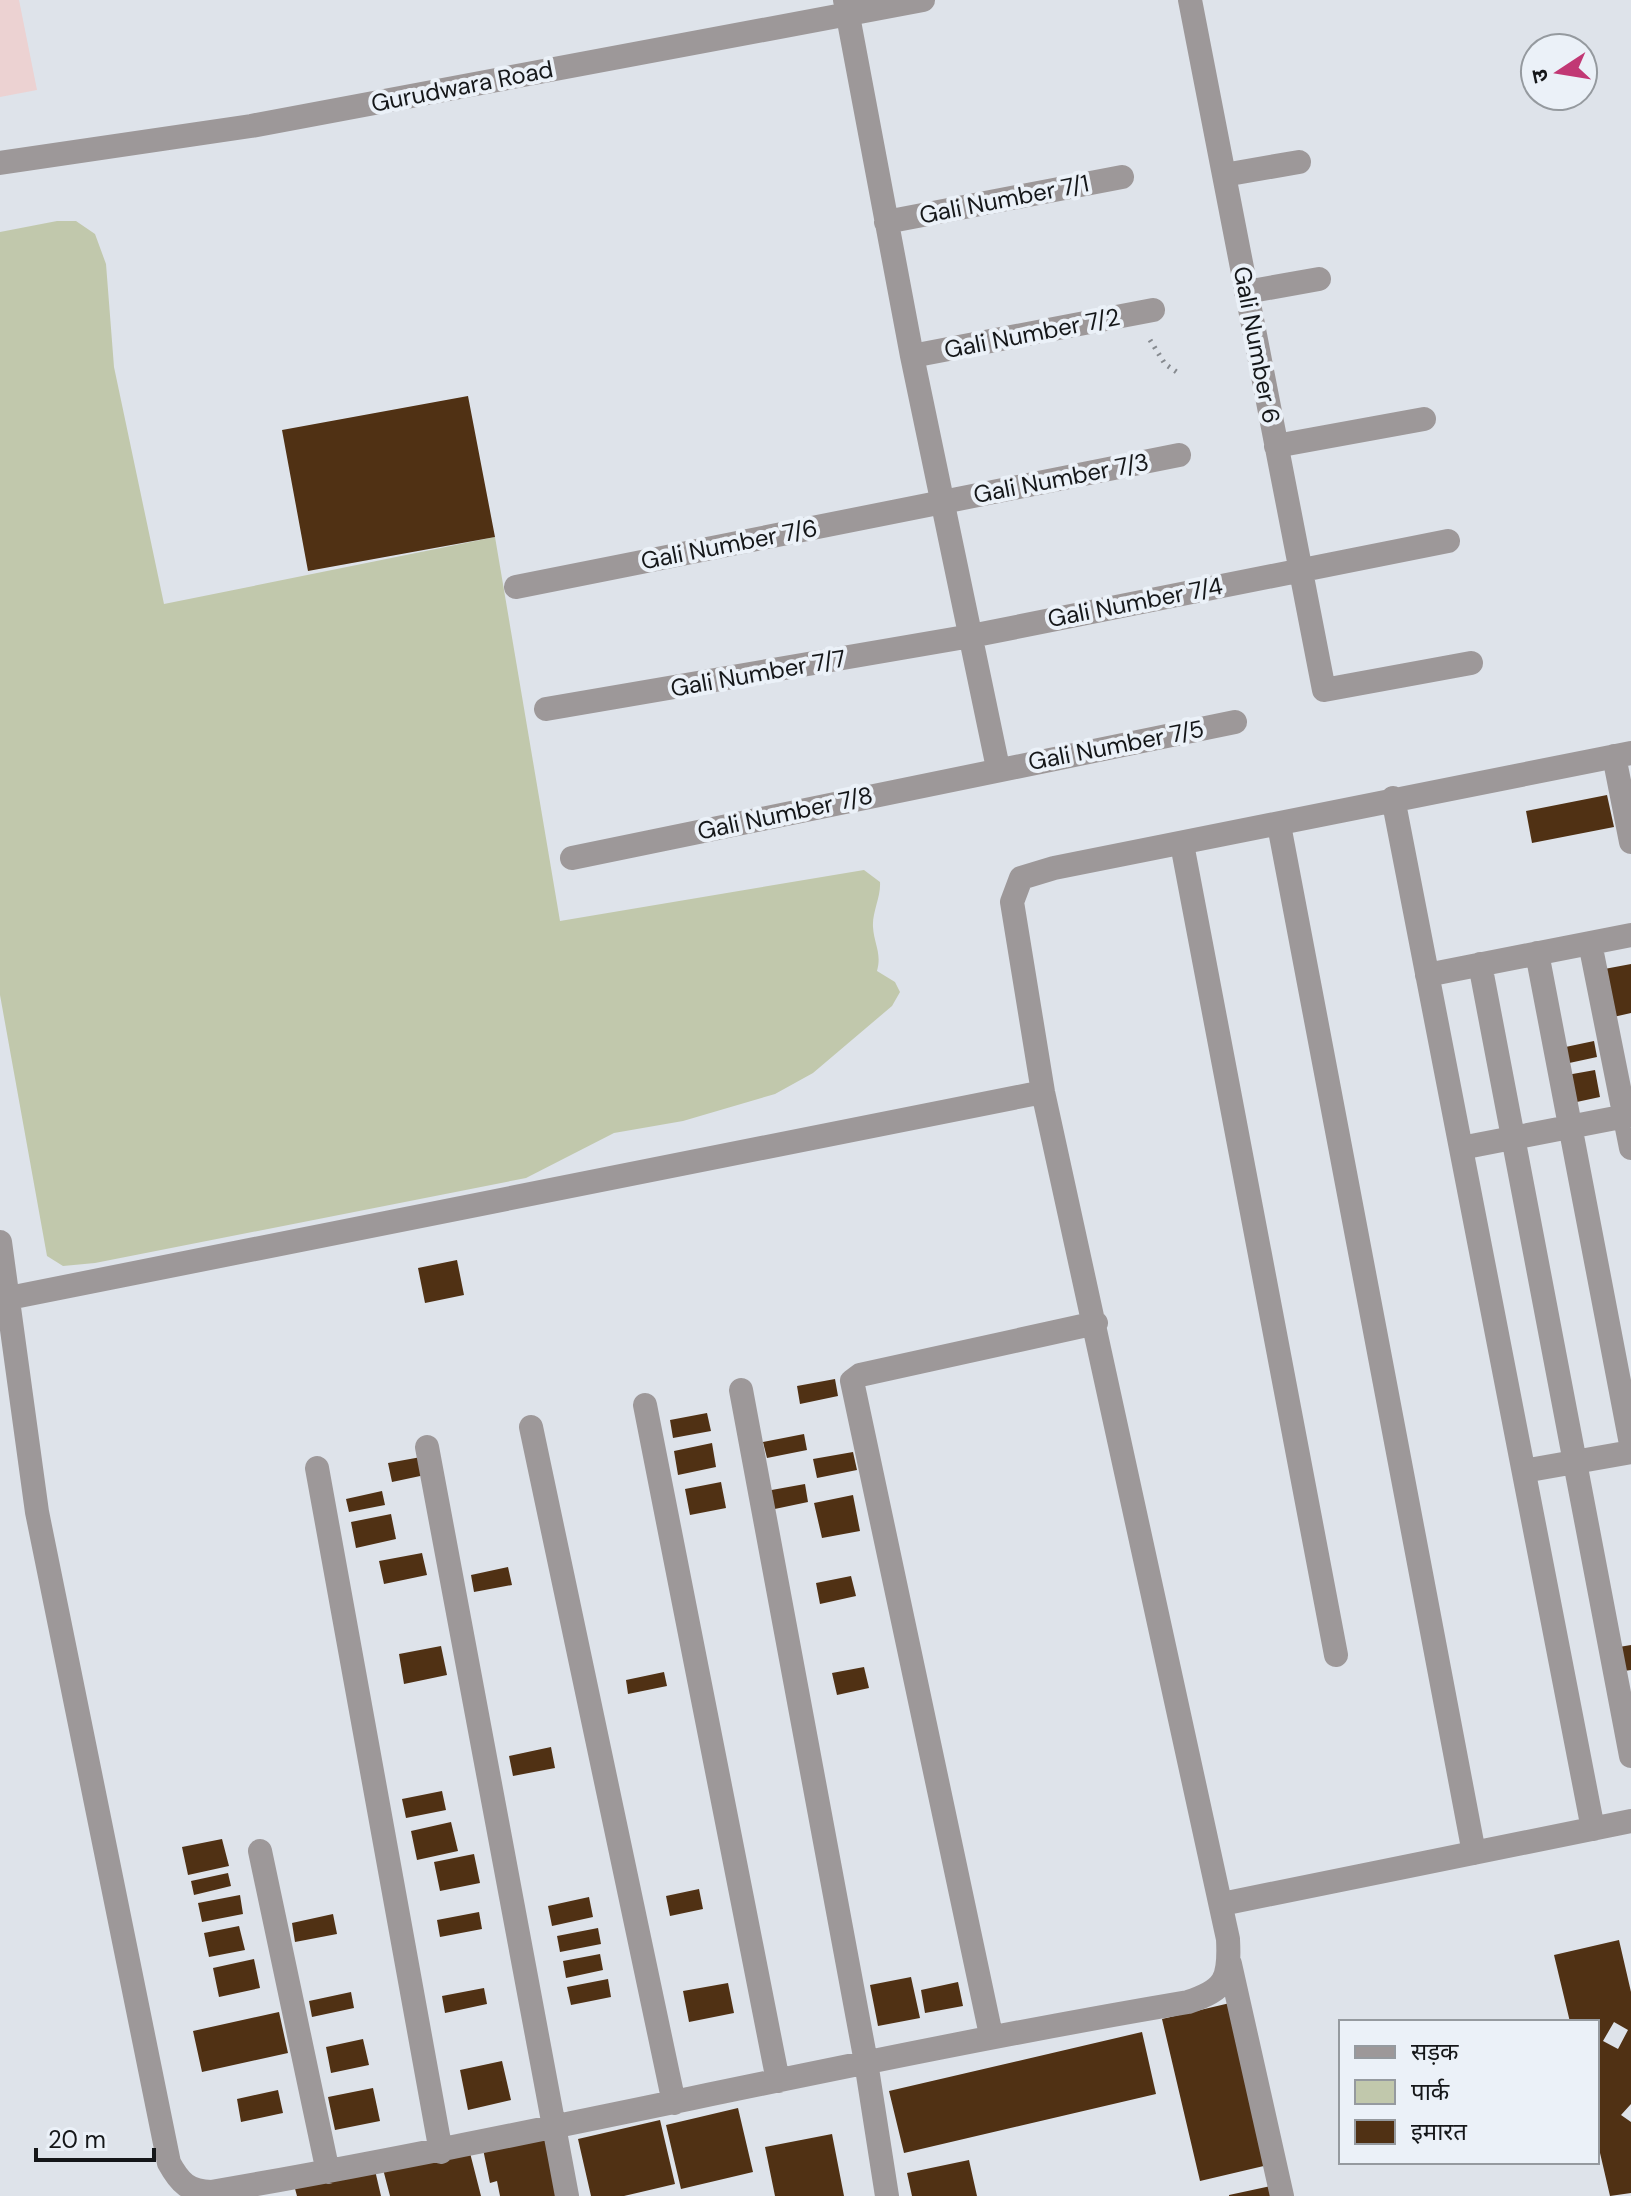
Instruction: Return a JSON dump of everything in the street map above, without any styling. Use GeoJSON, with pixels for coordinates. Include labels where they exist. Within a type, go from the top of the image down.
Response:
{"type":"FeatureCollection","features":[{"type":"Feature","properties":{"kind":"street","name":"Gurudwara Road"},"geometry":{"type":"LineString","coordinates":[[0,163],[251,126],[846,7],[923,0]]}},
{"type":"Feature","properties":{"kind":"street","name":"Gali Number 6"},"geometry":{"type":"LineString","coordinates":[[1190,0],[1324,690],[1471,663]]}},
{"type":"Feature","properties":{"kind":"street"},"geometry":{"type":"LineString","coordinates":[[846,7],[912,356],[998,768]]}},
{"type":"Feature","properties":{"kind":"street"},"geometry":{"type":"LineString","coordinates":[[1224,175],[1299,162]]}},
{"type":"Feature","properties":{"kind":"street","name":"Gali Number 7/1"},"geometry":{"type":"LineString","coordinates":[[886,222],[1122,177]]}},
{"type":"Feature","properties":{"kind":"street"},"geometry":{"type":"LineString","coordinates":[[1246,292],[1319,279]]}},
{"type":"Feature","properties":{"kind":"street","name":"Gali Number 7/2"},"geometry":{"type":"LineString","coordinates":[[912,356],[1148,311]]}},
{"type":"Feature","properties":{"kind":"street"},"geometry":{"type":"LineString","coordinates":[[1276,446],[1424,419]]}},
{"type":"Feature","properties":{"kind":"street","name":"Gali Number 7/3"},"geometry":{"type":"LineString","coordinates":[[943,501],[1179,455]]}},
{"type":"Feature","properties":{"kind":"street","name":"Gali Number 7/6"},"geometry":{"type":"LineString","coordinates":[[516,587],[943,501]]}},
{"type":"Feature","properties":{"kind":"street","name":"Gali Number 7/4"},"geometry":{"type":"LineString","coordinates":[[971,636],[1448,541]]}},
{"type":"Feature","properties":{"kind":"street","name":"Gali Number 7/7"},"geometry":{"type":"LineString","coordinates":[[546,709],[971,636]]}},
{"type":"Feature","properties":{"kind":"street","name":"Gali Number 7/5"},"geometry":{"type":"LineString","coordinates":[[998,768],[1235,722]]}},
{"type":"Feature","properties":{"kind":"street"},"geometry":{"type":"LineString","coordinates":[[1282,2196],[1229,1963],[1222,1904],[1043,1092],[1014,931],[1012,902],[1021,878],[1054,868],[1622,754],[1631,842]]}},
{"type":"Feature","properties":{"kind":"street","name":"Gali Number 7/8"},"geometry":{"type":"LineString","coordinates":[[572,858],[998,768]]}},
{"type":"Feature","properties":{"kind":"street"},"geometry":{"type":"LineString","coordinates":[[1393,798],[1593,1829]]}},
{"type":"Feature","properties":{"kind":"street"},"geometry":{"type":"LineString","coordinates":[[1279,825],[1474,1853]]}},
{"type":"Feature","properties":{"kind":"street"},"geometry":{"type":"LineString","coordinates":[[1182,844],[1336,1655]]}},
{"type":"Feature","properties":{"kind":"street"},"geometry":{"type":"LineString","coordinates":[[1427,975],[1631,935]]}},
{"type":"Feature","properties":{"kind":"street"},"geometry":{"type":"LineString","coordinates":[[1590,943],[1628,1116],[1631,1148]]}},
{"type":"Feature","properties":{"kind":"street"},"geometry":{"type":"LineString","coordinates":[[1537,953],[1631,1444]]}},
{"type":"Feature","properties":{"kind":"street"},"geometry":{"type":"LineString","coordinates":[[1480,964],[1631,1756]]}},
{"type":"Feature","properties":{"kind":"street"},"geometry":{"type":"LineString","coordinates":[[9,1298],[1043,1092]]}},
{"type":"Feature","properties":{"kind":"street"},"geometry":{"type":"LineString","coordinates":[[1461,1148],[1628,1116]]}},
{"type":"Feature","properties":{"kind":"street"},"geometry":{"type":"LineString","coordinates":[[0,1242],[37,1512],[169,2163],[178,2179],[192,2192],[211,2192],[441,2152],[991,2035],[1188,2002],[1207,1996],[1222,1985],[1229,1963]]}},
{"type":"Feature","properties":{"kind":"street"},"geometry":{"type":"LineString","coordinates":[[991,2035],[852,1381],[860,1375],[1096,1323]]}},
{"type":"Feature","properties":{"kind":"street"},"geometry":{"type":"LineString","coordinates":[[741,1390],[866,2062],[887,2196]]}},
{"type":"Feature","properties":{"kind":"street"},"geometry":{"type":"LineString","coordinates":[[645,1405],[778,2081]]}},
{"type":"Feature","properties":{"kind":"street"},"geometry":{"type":"LineString","coordinates":[[531,1427],[674,2103]]}},
{"type":"Feature","properties":{"kind":"street"},"geometry":{"type":"LineString","coordinates":[[427,1447],[567,2196]]}},
{"type":"Feature","properties":{"kind":"street"},"geometry":{"type":"LineString","coordinates":[[1524,1471],[1631,1452]]}},
{"type":"Feature","properties":{"kind":"street"},"geometry":{"type":"LineString","coordinates":[[317,1468],[441,2152]]}},
{"type":"Feature","properties":{"kind":"street"},"geometry":{"type":"LineString","coordinates":[[1222,1904],[1631,1821]]}},
{"type":"Feature","properties":{"kind":"street"},"geometry":{"type":"LineString","coordinates":[[260,1851],[328,2172]]}},
{"type":"Feature","properties":{"kind":"path"},"geometry":{"type":"LineString","coordinates":[[1148,311],[1155,352],[1181,375]]}},
{"type":"Feature","properties":{"kind":"shaded area"},"geometry":{"type":"Polygon","coordinates":[[[0,0],[19,0],[37,90],[0,97],[0,0]]]}},
{"type":"Feature","properties":{"kind":"green space"},"geometry":{"type":"Polygon","coordinates":[[[57,221],[76,221],[95,234],[106,264],[114,367],[164,604],[495,537],[560,921],[864,870],[880,882],[873,921],[879,959],[877,971],[895,982],[900,992],[892,1006],[813,1073],[775,1094],[683,1121],[614,1133],[526,1178],[95,1263],[63,1266],[47,1256],[0,995],[0,232],[57,221]]]}},
{"type":"Feature","properties":{"kind":"building"},"geometry":{"type":"Polygon","coordinates":[[[468,396],[495,537],[308,571],[282,430],[468,396]]]}},
{"type":"Feature","properties":{"kind":"building"},"geometry":{"type":"Polygon","coordinates":[[[1607,795],[1614,827],[1532,843],[1526,811],[1607,795]]]}},
{"type":"Feature","properties":{"kind":"building"},"geometry":{"type":"Polygon","coordinates":[[[1631,964],[1631,1013],[1609,1018],[1599,970],[1631,964]]]}},
{"type":"Feature","properties":{"kind":"building"},"geometry":{"type":"Polygon","coordinates":[[[1594,1041],[1597,1057],[1560,1065],[1556,1049],[1594,1041]]]}},
{"type":"Feature","properties":{"kind":"building"},"geometry":{"type":"Polygon","coordinates":[[[1595,1070],[1600,1097],[1572,1103],[1567,1075],[1595,1070]]]}},
{"type":"Feature","properties":{"kind":"building"},"geometry":{"type":"Polygon","coordinates":[[[457,1260],[464,1295],[425,1303],[418,1268],[457,1260]]]}},
{"type":"Feature","properties":{"kind":"building"},"geometry":{"type":"Polygon","coordinates":[[[835,1379],[838,1396],[800,1404],[797,1386],[835,1379]]]}},
{"type":"Feature","properties":{"kind":"building"},"geometry":{"type":"Polygon","coordinates":[[[707,1413],[711,1431],[673,1438],[670,1420],[707,1413]]]}},
{"type":"Feature","properties":{"kind":"building"},"geometry":{"type":"Polygon","coordinates":[[[804,1434],[807,1450],[767,1458],[763,1442],[804,1434]]]}},
{"type":"Feature","properties":{"kind":"building"},"geometry":{"type":"Polygon","coordinates":[[[712,1443],[716,1467],[678,1475],[674,1451],[712,1443]]]}},
{"type":"Feature","properties":{"kind":"building"},"geometry":{"type":"Polygon","coordinates":[[[853,1452],[857,1470],[817,1478],[813,1459],[853,1452]]]}},
{"type":"Feature","properties":{"kind":"building"},"geometry":{"type":"Polygon","coordinates":[[[421,1457],[425,1475],[392,1482],[388,1463],[421,1457]]]}},
{"type":"Feature","properties":{"kind":"building"},"geometry":{"type":"Polygon","coordinates":[[[721,1482],[726,1508],[690,1515],[685,1489],[721,1482]]]}},
{"type":"Feature","properties":{"kind":"building"},"geometry":{"type":"Polygon","coordinates":[[[805,1484],[808,1502],[770,1510],[766,1491],[805,1484]]]}},
{"type":"Feature","properties":{"kind":"building"},"geometry":{"type":"Polygon","coordinates":[[[382,1491],[385,1505],[349,1512],[346,1499],[382,1491]]]}},
{"type":"Feature","properties":{"kind":"building"},"geometry":{"type":"Polygon","coordinates":[[[853,1495],[860,1531],[822,1538],[814,1503],[853,1495]]]}},
{"type":"Feature","properties":{"kind":"building"},"geometry":{"type":"Polygon","coordinates":[[[391,1514],[396,1539],[356,1548],[351,1522],[391,1514]]]}},
{"type":"Feature","properties":{"kind":"building"},"geometry":{"type":"Polygon","coordinates":[[[422,1553],[427,1575],[384,1584],[379,1561],[422,1553]]]}},
{"type":"Feature","properties":{"kind":"building"},"geometry":{"type":"Polygon","coordinates":[[[508,1567],[512,1585],[474,1592],[471,1575],[508,1567]]]}},
{"type":"Feature","properties":{"kind":"building"},"geometry":{"type":"Polygon","coordinates":[[[851,1576],[856,1596],[820,1604],[816,1583],[851,1576]]]}},
{"type":"Feature","properties":{"kind":"building"},"geometry":{"type":"Polygon","coordinates":[[[1631,1645],[1631,1670],[1624,1671],[1619,1647],[1631,1645]]]}},
{"type":"Feature","properties":{"kind":"building"},"geometry":{"type":"Polygon","coordinates":[[[441,1646],[447,1675],[404,1684],[399,1654],[441,1646]]]}},
{"type":"Feature","properties":{"kind":"building"},"geometry":{"type":"Polygon","coordinates":[[[864,1667],[869,1688],[837,1695],[832,1673],[864,1667]]]}},
{"type":"Feature","properties":{"kind":"building"},"geometry":{"type":"Polygon","coordinates":[[[664,1672],[667,1686],[628,1694],[626,1680],[664,1672]]]}},
{"type":"Feature","properties":{"kind":"building"},"geometry":{"type":"Polygon","coordinates":[[[551,1747],[555,1768],[513,1776],[509,1756],[551,1747]]]}},
{"type":"Feature","properties":{"kind":"building"},"geometry":{"type":"Polygon","coordinates":[[[442,1791],[446,1810],[406,1818],[402,1799],[442,1791]]]}},
{"type":"Feature","properties":{"kind":"building"},"geometry":{"type":"Polygon","coordinates":[[[451,1822],[458,1851],[417,1860],[411,1831],[451,1822]]]}},
{"type":"Feature","properties":{"kind":"building"},"geometry":{"type":"Polygon","coordinates":[[[222,1839],[229,1866],[188,1875],[182,1847],[222,1839]]]}},
{"type":"Feature","properties":{"kind":"building"},"geometry":{"type":"Polygon","coordinates":[[[474,1854],[480,1883],[440,1891],[434,1862],[474,1854]]]}},
{"type":"Feature","properties":{"kind":"building"},"geometry":{"type":"Polygon","coordinates":[[[228,1873],[231,1886],[194,1895],[191,1881],[228,1873]]]}},
{"type":"Feature","properties":{"kind":"building"},"geometry":{"type":"Polygon","coordinates":[[[699,1889],[703,1909],[670,1916],[666,1896],[699,1889]]]}},
{"type":"Feature","properties":{"kind":"building"},"geometry":{"type":"Polygon","coordinates":[[[240,1895],[243,1914],[202,1922],[198,1903],[240,1895]]]}},
{"type":"Feature","properties":{"kind":"building"},"geometry":{"type":"Polygon","coordinates":[[[589,1897],[593,1917],[552,1926],[548,1906],[589,1897]]]}},
{"type":"Feature","properties":{"kind":"building"},"geometry":{"type":"Polygon","coordinates":[[[479,1912],[482,1929],[440,1937],[437,1920],[479,1912]]]}},
{"type":"Feature","properties":{"kind":"building"},"geometry":{"type":"Polygon","coordinates":[[[333,1914],[337,1934],[295,1942],[292,1923],[333,1914]]]}},
{"type":"Feature","properties":{"kind":"building"},"geometry":{"type":"Polygon","coordinates":[[[239,1926],[245,1950],[209,1957],[204,1933],[239,1926]]]}},
{"type":"Feature","properties":{"kind":"building"},"geometry":{"type":"Polygon","coordinates":[[[598,1928],[601,1944],[560,1952],[557,1936],[598,1928]]]}},
{"type":"Feature","properties":{"kind":"building"},"geometry":{"type":"Polygon","coordinates":[[[1619,1940],[1631,1992],[1631,2104],[1621,2115],[1631,2122],[1631,2193],[1610,2196],[1599,2149],[1599,2020],[1570,2020],[1554,1955],[1619,1940]],[[1614,2022],[1603,2041],[1618,2049],[1628,2030],[1614,2022]]]}},
{"type":"Feature","properties":{"kind":"building"},"geometry":{"type":"Polygon","coordinates":[[[600,1954],[603,1970],[566,1978],[563,1961],[600,1954]]]}},
{"type":"Feature","properties":{"kind":"building"},"geometry":{"type":"Polygon","coordinates":[[[254,1959],[260,1988],[219,1997],[213,1968],[254,1959]]]}},
{"type":"Feature","properties":{"kind":"building"},"geometry":{"type":"Polygon","coordinates":[[[911,1977],[920,2018],[878,2026],[870,1985],[911,1977]]]}},
{"type":"Feature","properties":{"kind":"building"},"geometry":{"type":"Polygon","coordinates":[[[608,1979],[611,1997],[571,2005],[567,1987],[608,1979]]]}},
{"type":"Feature","properties":{"kind":"building"},"geometry":{"type":"Polygon","coordinates":[[[958,1982],[963,2006],[925,2013],[921,1990],[958,1982]]]}},
{"type":"Feature","properties":{"kind":"building"},"geometry":{"type":"Polygon","coordinates":[[[728,1983],[734,2013],[689,2022],[683,1991],[728,1983]]]}},
{"type":"Feature","properties":{"kind":"building"},"geometry":{"type":"Polygon","coordinates":[[[484,1988],[487,2004],[445,2013],[442,1996],[484,1988]]]}},
{"type":"Feature","properties":{"kind":"building"},"geometry":{"type":"Polygon","coordinates":[[[351,1992],[354,2008],[312,2017],[309,2001],[351,1992]]]}},
{"type":"Feature","properties":{"kind":"building"},"geometry":{"type":"Polygon","coordinates":[[[1230,2003],[1268,2165],[1200,2181],[1162,2019],[1230,2003]]]}},
{"type":"Feature","properties":{"kind":"building"},"geometry":{"type":"Polygon","coordinates":[[[279,2012],[288,2053],[202,2072],[193,2031],[279,2012]]]}},
{"type":"Feature","properties":{"kind":"building"},"geometry":{"type":"Polygon","coordinates":[[[1142,2032],[1156,2094],[904,2153],[889,2091],[1142,2032]]]}},
{"type":"Feature","properties":{"kind":"building"},"geometry":{"type":"Polygon","coordinates":[[[363,2039],[369,2065],[331,2073],[326,2047],[363,2039]]]}},
{"type":"Feature","properties":{"kind":"building"},"geometry":{"type":"Polygon","coordinates":[[[502,2061],[511,2100],[468,2110],[460,2070],[502,2061]]]}},
{"type":"Feature","properties":{"kind":"building"},"geometry":{"type":"Polygon","coordinates":[[[373,2088],[380,2121],[335,2130],[328,2097],[373,2088]]]}},
{"type":"Feature","properties":{"kind":"building"},"geometry":{"type":"Polygon","coordinates":[[[278,2090],[283,2113],[241,2122],[237,2099],[278,2090]]]}},
{"type":"Feature","properties":{"kind":"building"},"geometry":{"type":"Polygon","coordinates":[[[738,2108],[753,2172],[681,2189],[666,2125],[738,2108]]]}},
{"type":"Feature","properties":{"kind":"building"},"geometry":{"type":"Polygon","coordinates":[[[660,2120],[675,2184],[624,2196],[591,2196],[578,2139],[660,2120]]]}},
{"type":"Feature","properties":{"kind":"building"},"geometry":{"type":"Polygon","coordinates":[[[832,2134],[844,2196],[775,2196],[765,2147],[832,2134]]]}},
{"type":"Feature","properties":{"kind":"building"},"geometry":{"type":"Polygon","coordinates":[[[545,2136],[558,2196],[500,2196],[497,2181],[490,2183],[483,2149],[545,2136]]]}},
{"type":"Feature","properties":{"kind":"building"},"geometry":{"type":"Polygon","coordinates":[[[469,2149],[481,2196],[390,2196],[383,2169],[469,2149]]]}},
{"type":"Feature","properties":{"kind":"building"},"geometry":{"type":"Polygon","coordinates":[[[969,2160],[977,2196],[912,2196],[907,2173],[969,2160]]]}},
{"type":"Feature","properties":{"kind":"building"},"geometry":{"type":"Polygon","coordinates":[[[374,2166],[381,2196],[297,2196],[294,2185],[374,2166]]]}},
{"type":"Feature","properties":{"kind":"building"},"geometry":{"type":"Polygon","coordinates":[[[1276,2185],[1278,2196],[1229,2196],[1229,2195],[1276,2185]]]}}]}
